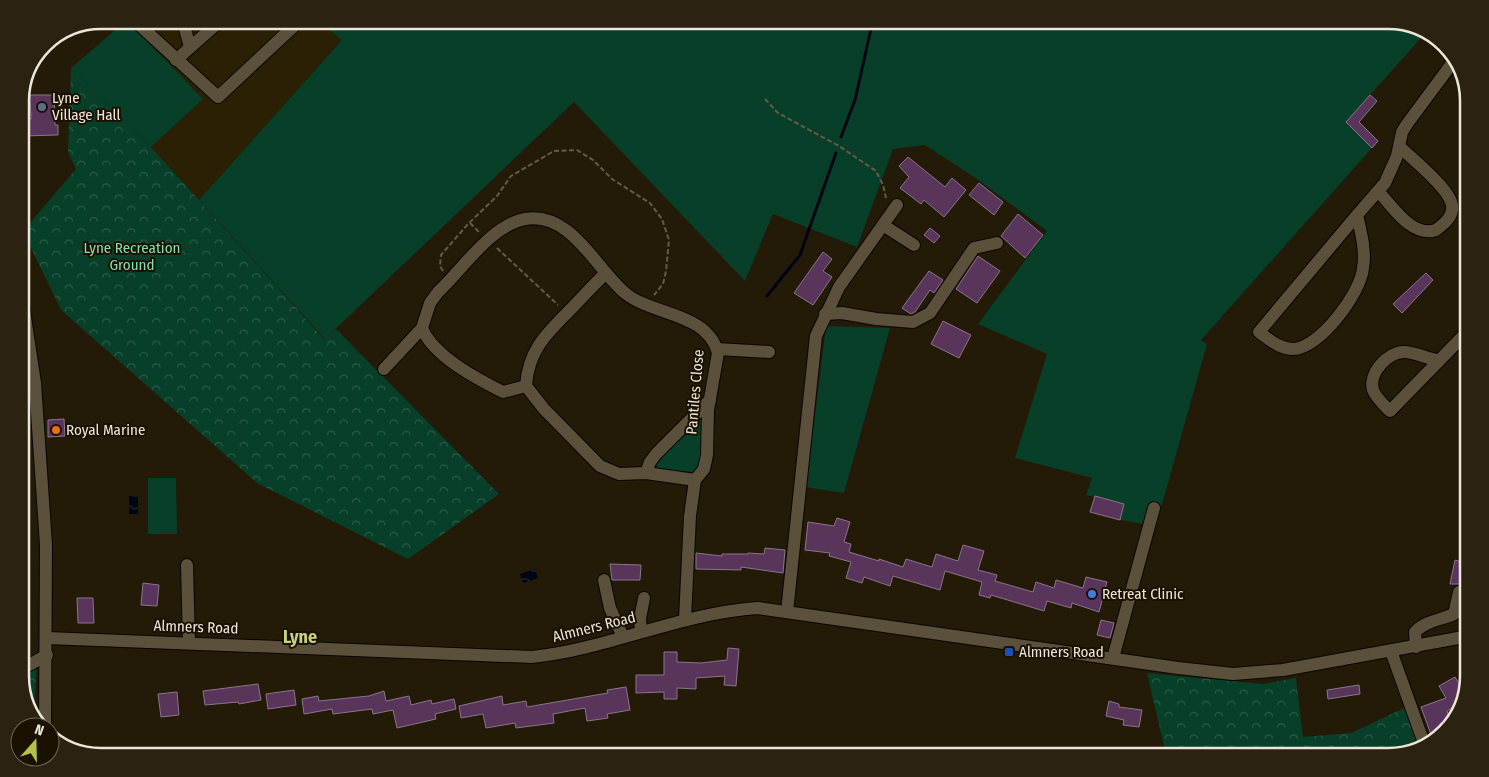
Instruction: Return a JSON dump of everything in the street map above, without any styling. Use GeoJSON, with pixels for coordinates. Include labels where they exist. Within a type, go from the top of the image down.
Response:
{"type":"FeatureCollection","features":[{"type":"Feature","properties":{"kind":"street"},"geometry":{"type":"LineString","coordinates":[[143,29],[218,97],[291,29]]}},
{"type":"Feature","properties":{"kind":"street"},"geometry":{"type":"LineString","coordinates":[[185,29],[190,47]]}},
{"type":"Feature","properties":{"kind":"street"},"geometry":{"type":"LineString","coordinates":[[176,60],[211,29]]}},
{"type":"Feature","properties":{"kind":"street"},"geometry":{"type":"LineString","coordinates":[[1358,215],[1364,268],[1353,295],[1335,319],[1311,342],[1296,349],[1275,344],[1259,332],[1385,183],[1397,156],[1402,132],[1451,65]]}},
{"type":"Feature","properties":{"kind":"street"},"geometry":{"type":"LineString","coordinates":[[1378,191],[1411,226],[1421,232],[1436,230],[1451,214],[1452,203],[1445,191],[1399,146]]}},
{"type":"Feature","properties":{"kind":"street"},"geometry":{"type":"LineString","coordinates":[[787,612],[816,336],[839,287],[890,215],[914,245]]}},
{"type":"Feature","properties":{"kind":"street","name":"Pantiles Close"},"geometry":{"type":"LineString","coordinates":[[422,328],[430,303],[451,280],[499,231],[524,219],[561,227],[575,236],[625,293],[648,306],[680,317],[703,329],[716,344],[717,350],[710,400],[704,469],[695,480],[690,516],[684,620]]}},
{"type":"Feature","properties":{"kind":"street"},"geometry":{"type":"LineString","coordinates":[[825,314],[842,313],[876,319],[913,322],[930,313],[974,248],[996,243]]}},
{"type":"Feature","properties":{"kind":"street"},"geometry":{"type":"LineString","coordinates":[[606,273],[549,330],[536,348],[527,372],[526,386],[544,409],[600,466],[619,474],[646,473],[695,480]]}},
{"type":"Feature","properties":{"kind":"street"},"geometry":{"type":"LineString","coordinates":[[384,369],[422,328],[432,344],[474,377],[503,392],[526,386]]}},
{"type":"Feature","properties":{"kind":"street"},"geometry":{"type":"LineString","coordinates":[[1438,360],[1405,352],[1393,356],[1376,371],[1373,389],[1376,396],[1390,411],[1460,339]]}},
{"type":"Feature","properties":{"kind":"street"},"geometry":{"type":"LineString","coordinates":[[29,343],[35,382],[46,545],[45,717]]}},
{"type":"Feature","properties":{"kind":"street"},"geometry":{"type":"LineString","coordinates":[[717,350],[769,352]]}},
{"type":"Feature","properties":{"kind":"street"},"geometry":{"type":"LineString","coordinates":[[646,473],[650,462],[656,454],[710,400]]}},
{"type":"Feature","properties":{"kind":"street"},"geometry":{"type":"LineString","coordinates":[[1113,658],[1154,508]]}},
{"type":"Feature","properties":{"kind":"street"},"geometry":{"type":"LineString","coordinates":[[187,564],[189,643]]}},
{"type":"Feature","properties":{"kind":"street"},"geometry":{"type":"LineString","coordinates":[[604,580],[610,608],[623,636]]}},
{"type":"Feature","properties":{"kind":"street"},"geometry":{"type":"LineString","coordinates":[[1416,647],[1415,632],[1421,625],[1442,620],[1454,614],[1459,592]]}},
{"type":"Feature","properties":{"kind":"street"},"geometry":{"type":"LineString","coordinates":[[641,632],[640,619],[644,598]]}},
{"type":"Feature","properties":{"kind":"street","name":"Almners Road"},"geometry":{"type":"LineString","coordinates":[[47,638],[532,656],[560,654],[726,610],[758,608],[1233,674],[1283,670],[1460,638]]}},
{"type":"Feature","properties":{"kind":"street"},"geometry":{"type":"LineString","coordinates":[[1391,651],[1423,740]]}},
{"type":"Feature","properties":{"kind":"street"},"geometry":{"type":"LineString","coordinates":[[29,665],[47,655]]}},
{"type":"Feature","properties":{"kind":"path"},"geometry":{"type":"LineString","coordinates":[[765,99],[778,113],[839,146],[876,171],[883,185],[890,215]]}},
{"type":"Feature","properties":{"kind":"path"},"geometry":{"type":"LineString","coordinates":[[451,280],[440,266],[441,255],[468,224],[497,196],[510,176],[554,151],[577,150],[593,160],[612,179],[650,203],[662,219],[668,240],[666,271],[663,284],[652,297],[648,306]]}},
{"type":"Feature","properties":{"kind":"path"},"geometry":{"type":"LineString","coordinates":[[489,241],[523,270],[567,313]]}},
{"type":"Feature","properties":{"kind":"shaded area"},"geometry":{"type":"Polygon","coordinates":[[[136,29],[328,29],[342,40],[199,200],[151,147],[203,99],[136,29]]]}},
{"type":"Feature","properties":{"kind":"green space"},"geometry":{"type":"Polygon","coordinates":[[[116,29],[136,29],[203,99],[151,147],[71,68],[116,29]]]}},
{"type":"Feature","properties":{"kind":"green space"},"geometry":{"type":"Polygon","coordinates":[[[328,29],[1398,29],[1421,38],[1346,122],[1372,148],[1201,340],[1207,344],[1156,526],[1120,520],[1124,504],[1086,495],[1092,478],[1015,458],[1047,354],[978,324],[1047,231],[977,179],[925,145],[893,149],[857,247],[773,214],[745,281],[574,102],[325,339],[199,200],[342,40],[328,29]]]}},
{"type":"Feature","properties":{"kind":"green space","name":"Lyne Recreation Ground"},"geometry":{"type":"Polygon","coordinates":[[[71,68],[151,147],[324,339],[336,329],[499,494],[408,559],[257,483],[61,310],[29,243],[29,224],[76,169],[68,152],[71,68]]]}},
{"type":"Feature","properties":{"kind":"green space"},"geometry":{"type":"Polygon","coordinates":[[[826,326],[890,328],[844,493],[806,487],[826,326]]]}},
{"type":"Feature","properties":{"kind":"green space"},"geometry":{"type":"Polygon","coordinates":[[[703,412],[702,462],[696,472],[663,470],[657,467],[656,464],[703,412]]]}},
{"type":"Feature","properties":{"kind":"green space"},"geometry":{"type":"Polygon","coordinates":[[[148,478],[176,478],[177,534],[148,534],[148,478]]]}},
{"type":"Feature","properties":{"kind":"green space"},"geometry":{"type":"Polygon","coordinates":[[[37,663],[34,703],[30,690],[29,666],[37,663]]]}},
{"type":"Feature","properties":{"kind":"green space"},"geometry":{"type":"Polygon","coordinates":[[[1147,673],[1263,684],[1296,678],[1303,737],[1351,733],[1404,708],[1419,742],[1398,748],[1165,748],[1147,673]]]}},
{"type":"Feature","properties":{"kind":"water"},"geometry":{"type":"Polygon","coordinates":[[[129,496],[138,496],[138,514],[129,514],[129,496]]]}},
{"type":"Feature","properties":{"kind":"water"},"geometry":{"type":"Polygon","coordinates":[[[535,569],[538,578],[523,583],[520,574],[535,569]]]}},
{"type":"Feature","properties":{"kind":"building","name":"Lyne Village Hall"},"geometry":{"type":"Polygon","coordinates":[[[30,95],[54,95],[55,125],[58,125],[58,135],[29,136],[29,119],[31,119],[30,95]]]}},
{"type":"Feature","properties":{"kind":"building"},"geometry":{"type":"Polygon","coordinates":[[[1370,95],[1377,101],[1359,122],[1378,141],[1372,148],[1346,122],[1370,95]]]}},
{"type":"Feature","properties":{"kind":"building"},"geometry":{"type":"Polygon","coordinates":[[[908,157],[945,187],[952,178],[966,190],[944,217],[924,200],[921,204],[900,188],[909,177],[899,166],[908,157]]]}},
{"type":"Feature","properties":{"kind":"building"},"geometry":{"type":"Polygon","coordinates":[[[979,183],[1003,202],[994,215],[969,195],[979,183]]]}},
{"type":"Feature","properties":{"kind":"building"},"geometry":{"type":"Polygon","coordinates":[[[1018,214],[1043,235],[1025,258],[1001,236],[1018,214]]]}},
{"type":"Feature","properties":{"kind":"building"},"geometry":{"type":"Polygon","coordinates":[[[930,228],[940,236],[934,243],[924,235],[930,228]]]}},
{"type":"Feature","properties":{"kind":"building"},"geometry":{"type":"Polygon","coordinates":[[[823,252],[832,259],[823,271],[832,277],[813,305],[794,293],[823,252]]]}},
{"type":"Feature","properties":{"kind":"building"},"geometry":{"type":"Polygon","coordinates":[[[978,256],[1000,271],[977,303],[956,289],[978,256]]]}},
{"type":"Feature","properties":{"kind":"building"},"geometry":{"type":"Polygon","coordinates":[[[929,271],[943,280],[934,293],[930,290],[915,312],[911,314],[902,308],[929,271]]]}},
{"type":"Feature","properties":{"kind":"building"},"geometry":{"type":"Polygon","coordinates":[[[1426,273],[1433,280],[1402,313],[1393,304],[1426,273]]]}},
{"type":"Feature","properties":{"kind":"building"},"geometry":{"type":"Polygon","coordinates":[[[943,321],[971,335],[959,358],[931,344],[943,321]]]}},
{"type":"Feature","properties":{"kind":"building","name":"Royal Marine"},"geometry":{"type":"Polygon","coordinates":[[[64,419],[65,436],[48,437],[48,420],[64,419]]]}},
{"type":"Feature","properties":{"kind":"building"},"geometry":{"type":"Polygon","coordinates":[[[1095,496],[1124,504],[1120,520],[1090,512],[1095,496]]]}},
{"type":"Feature","properties":{"kind":"building"},"geometry":{"type":"Polygon","coordinates":[[[837,518],[850,522],[844,542],[851,544],[849,552],[903,567],[906,559],[932,567],[936,554],[958,561],[963,545],[984,551],[978,570],[997,575],[995,581],[1033,592],[1036,582],[1054,588],[1056,580],[1083,588],[1086,577],[1107,582],[1099,612],[1072,603],[1071,608],[1047,601],[1044,611],[991,595],[990,598],[979,595],[982,582],[945,571],[940,590],[893,576],[890,586],[864,577],[862,583],[846,578],[851,562],[829,556],[830,553],[805,550],[808,522],[834,526],[837,518]]]}},
{"type":"Feature","properties":{"kind":"building"},"geometry":{"type":"Polygon","coordinates":[[[765,548],[785,550],[783,573],[741,567],[741,570],[696,569],[696,553],[722,556],[722,554],[764,554],[765,548]]]}},
{"type":"Feature","properties":{"kind":"building"},"geometry":{"type":"Polygon","coordinates":[[[1455,560],[1460,561],[1460,584],[1450,584],[1455,560]]]}},
{"type":"Feature","properties":{"kind":"building"},"geometry":{"type":"Polygon","coordinates":[[[610,564],[641,565],[640,580],[612,580],[610,564]]]}},
{"type":"Feature","properties":{"kind":"building"},"geometry":{"type":"Polygon","coordinates":[[[143,583],[159,585],[157,606],[141,605],[143,583]]]}},
{"type":"Feature","properties":{"kind":"building"},"geometry":{"type":"Polygon","coordinates":[[[77,598],[93,598],[94,623],[78,623],[77,598]]]}},
{"type":"Feature","properties":{"kind":"building"},"geometry":{"type":"Polygon","coordinates":[[[1101,620],[1114,623],[1110,638],[1097,635],[1101,620]]]}},
{"type":"Feature","properties":{"kind":"building"},"geometry":{"type":"Polygon","coordinates":[[[728,648],[739,649],[736,686],[724,685],[725,676],[696,678],[696,689],[677,688],[677,699],[664,699],[664,692],[636,693],[636,675],[664,675],[664,652],[677,652],[677,662],[701,663],[727,660],[728,648]]]}},
{"type":"Feature","properties":{"kind":"building"},"geometry":{"type":"Polygon","coordinates":[[[1455,677],[1460,686],[1453,708],[1447,711],[1448,716],[1431,734],[1421,707],[1446,698],[1439,686],[1455,677]]]}},
{"type":"Feature","properties":{"kind":"building"},"geometry":{"type":"Polygon","coordinates":[[[258,684],[261,700],[239,704],[238,702],[205,705],[203,691],[258,684]]]}},
{"type":"Feature","properties":{"kind":"building"},"geometry":{"type":"Polygon","coordinates":[[[1359,685],[1360,694],[1328,699],[1327,690],[1359,685]]]}},
{"type":"Feature","properties":{"kind":"building"},"geometry":{"type":"Polygon","coordinates":[[[626,687],[630,710],[607,714],[608,718],[587,721],[585,708],[553,714],[554,723],[516,728],[515,723],[486,728],[483,714],[461,718],[459,706],[502,696],[503,705],[526,701],[527,707],[608,693],[607,690],[626,687]]]}},
{"type":"Feature","properties":{"kind":"building"},"geometry":{"type":"Polygon","coordinates":[[[294,690],[296,705],[268,709],[266,694],[294,690]]]}},
{"type":"Feature","properties":{"kind":"building"},"geometry":{"type":"Polygon","coordinates":[[[384,691],[386,701],[409,696],[411,705],[431,700],[432,704],[454,699],[456,709],[435,714],[436,719],[397,728],[393,710],[373,714],[372,709],[333,714],[332,709],[304,714],[302,699],[318,696],[319,701],[369,696],[384,691]]]}},
{"type":"Feature","properties":{"kind":"building"},"geometry":{"type":"Polygon","coordinates":[[[177,692],[179,715],[161,717],[158,694],[177,692]]]}},
{"type":"Feature","properties":{"kind":"building"},"geometry":{"type":"Polygon","coordinates":[[[1109,701],[1119,704],[1119,707],[1142,710],[1139,727],[1123,725],[1124,720],[1106,716],[1109,701]]]}},
{"type":"Feature","properties":{"kind":"waterway"},"geometry":{"type":"LineString","coordinates":[[841,137],[855,100],[871,29]]}},
{"type":"Feature","properties":{"kind":"waterway"},"geometry":{"type":"LineString","coordinates":[[767,296],[800,255],[836,153]]}},
{"type":"Feature","properties":{"kind":"place","name":"Lyne Village Hall"},"geometry":{"type":"Point","coordinates":[42,107]}},
{"type":"Feature","properties":{"kind":"place","name":"Royal Marine"},"geometry":{"type":"Point","coordinates":[56,430]}},
{"type":"Feature","properties":{"kind":"place","name":"Retreat Clinic"},"geometry":{"type":"Point","coordinates":[1092,594]}},
{"type":"Feature","properties":{"kind":"place","name":"Almners Road"},"geometry":{"type":"Point","coordinates":[1009,652]}},
{"type":"Feature","properties":{"kind":"district","name":"Lyne"},"geometry":{"type":"Point","coordinates":[300,637]}}]}
